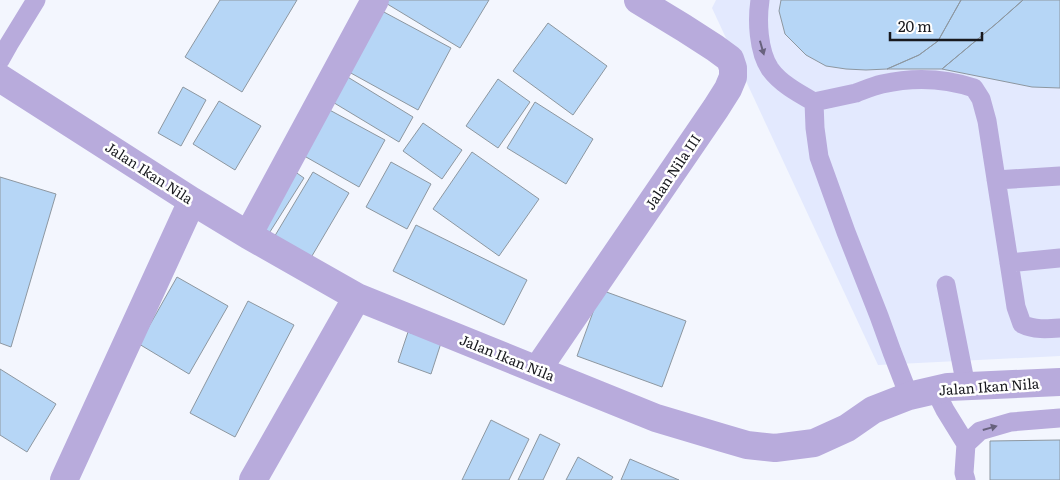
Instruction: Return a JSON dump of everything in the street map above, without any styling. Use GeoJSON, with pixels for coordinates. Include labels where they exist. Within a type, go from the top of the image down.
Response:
{"type":"FeatureCollection","features":[{"type":"Feature","properties":{"kind":"street"},"geometry":{"type":"LineString","coordinates":[[248,235],[375,0]]}},
{"type":"Feature","properties":{"kind":"street","name":"Jalan Nila III"},"geometry":{"type":"LineString","coordinates":[[537,370],[716,108],[733,77],[733,68],[730,60],[715,48],[638,0]]}},
{"type":"Feature","properties":{"kind":"street","name":"Jalan Ikan Nila"},"geometry":{"type":"LineString","coordinates":[[0,78],[192,201],[357,297],[656,418],[747,445],[775,448],[814,443],[847,428],[873,410],[922,393],[948,387],[1060,382]]}},
{"type":"Feature","properties":{"kind":"street"},"geometry":{"type":"LineString","coordinates":[[64,480],[192,201]]}},
{"type":"Feature","properties":{"kind":"street"},"geometry":{"type":"LineString","coordinates":[[253,480],[357,297]]}},
{"type":"Feature","properties":{"kind":"lane"},"geometry":{"type":"LineString","coordinates":[[0,60],[36,0]]}},
{"type":"Feature","properties":{"kind":"lane"},"geometry":{"type":"LineString","coordinates":[[760,0],[758,12],[760,45],[770,68],[780,80],[796,93],[814,102],[858,92],[880,84],[903,80],[935,79],[960,83],[974,88],[981,99],[987,121],[1016,307],[1022,324],[1030,328],[1060,328]]}},
{"type":"Feature","properties":{"kind":"lane"},"geometry":{"type":"LineString","coordinates":[[814,102],[819,158],[879,316],[922,393],[946,410],[966,444],[964,473],[966,480]]}},
{"type":"Feature","properties":{"kind":"lane"},"geometry":{"type":"LineString","coordinates":[[996,180],[1060,176]]}},
{"type":"Feature","properties":{"kind":"lane"},"geometry":{"type":"LineString","coordinates":[[1010,263],[1060,258]]}},
{"type":"Feature","properties":{"kind":"lane"},"geometry":{"type":"LineString","coordinates":[[946,285],[966,386]]}},
{"type":"Feature","properties":{"kind":"lane"},"geometry":{"type":"LineString","coordinates":[[966,444],[980,431],[1011,422],[1060,418]]}},
{"type":"Feature","properties":{"kind":"shaded area"},"geometry":{"type":"Polygon","coordinates":[[[716,0],[1060,0],[1060,356],[878,365],[712,8],[716,0]]]}},
{"type":"Feature","properties":{"kind":"building"},"geometry":{"type":"Polygon","coordinates":[[[220,0],[297,0],[242,92],[185,57],[220,0]]]}},
{"type":"Feature","properties":{"kind":"building"},"geometry":{"type":"Polygon","coordinates":[[[385,0],[489,0],[460,48],[384,2],[385,0]]]}},
{"type":"Feature","properties":{"kind":"building"},"geometry":{"type":"Polygon","coordinates":[[[781,0],[961,0],[938,41],[919,55],[887,69],[866,70],[826,66],[806,55],[785,34],[779,11],[781,0]]]}},
{"type":"Feature","properties":{"kind":"building"},"geometry":{"type":"Polygon","coordinates":[[[961,0],[1023,0],[942,69],[887,69],[919,55],[938,41],[961,0]]]}},
{"type":"Feature","properties":{"kind":"building"},"geometry":{"type":"Polygon","coordinates":[[[1023,0],[1060,0],[1060,88],[1032,87],[942,69],[997,23],[1023,0]]]}},
{"type":"Feature","properties":{"kind":"building"},"geometry":{"type":"Polygon","coordinates":[[[382,11],[451,48],[418,110],[349,72],[382,11]]]}},
{"type":"Feature","properties":{"kind":"building"},"geometry":{"type":"Polygon","coordinates":[[[548,23],[607,66],[573,115],[513,71],[548,23]]]}},
{"type":"Feature","properties":{"kind":"building"},"geometry":{"type":"Polygon","coordinates":[[[346,76],[413,117],[399,142],[331,101],[346,76]]]}},
{"type":"Feature","properties":{"kind":"building"},"geometry":{"type":"Polygon","coordinates":[[[498,79],[530,102],[498,148],[466,126],[498,79]]]}},
{"type":"Feature","properties":{"kind":"building"},"geometry":{"type":"Polygon","coordinates":[[[183,87],[206,100],[181,146],[158,133],[183,87]]]}},
{"type":"Feature","properties":{"kind":"building"},"geometry":{"type":"Polygon","coordinates":[[[219,101],[261,126],[235,170],[193,144],[219,101]]]}},
{"type":"Feature","properties":{"kind":"building"},"geometry":{"type":"Polygon","coordinates":[[[535,102],[593,139],[566,184],[507,148],[535,102]]]}},
{"type":"Feature","properties":{"kind":"building"},"geometry":{"type":"Polygon","coordinates":[[[324,107],[385,140],[359,187],[299,153],[324,107]]]}},
{"type":"Feature","properties":{"kind":"building"},"geometry":{"type":"Polygon","coordinates":[[[423,123],[462,150],[442,179],[403,151],[423,123]]]}},
{"type":"Feature","properties":{"kind":"building"},"geometry":{"type":"Polygon","coordinates":[[[472,152],[539,199],[499,256],[433,209],[472,152]]]}},
{"type":"Feature","properties":{"kind":"building"},"geometry":{"type":"Polygon","coordinates":[[[391,162],[431,184],[407,229],[366,207],[391,162]]]}},
{"type":"Feature","properties":{"kind":"building"},"geometry":{"type":"Polygon","coordinates":[[[291,169],[304,178],[268,235],[255,226],[291,169]]]}},
{"type":"Feature","properties":{"kind":"building"},"geometry":{"type":"Polygon","coordinates":[[[313,172],[349,193],[309,261],[273,239],[313,172]]]}},
{"type":"Feature","properties":{"kind":"building"},"geometry":{"type":"Polygon","coordinates":[[[0,177],[56,194],[11,347],[0,343],[0,177]]]}},
{"type":"Feature","properties":{"kind":"building"},"geometry":{"type":"Polygon","coordinates":[[[416,225],[527,280],[504,325],[393,271],[416,225]]]}},
{"type":"Feature","properties":{"kind":"building"},"geometry":{"type":"Polygon","coordinates":[[[177,277],[228,306],[189,374],[139,344],[177,277]]]}},
{"type":"Feature","properties":{"kind":"building"},"geometry":{"type":"Polygon","coordinates":[[[601,290],[686,321],[662,387],[577,356],[601,290]]]}},
{"type":"Feature","properties":{"kind":"building"},"geometry":{"type":"Polygon","coordinates":[[[248,301],[294,325],[235,437],[190,413],[248,301]]]}},
{"type":"Feature","properties":{"kind":"building"},"geometry":{"type":"Polygon","coordinates":[[[408,332],[441,343],[431,374],[398,362],[408,332]]]}},
{"type":"Feature","properties":{"kind":"building"},"geometry":{"type":"Polygon","coordinates":[[[0,369],[56,404],[27,452],[0,435],[0,369]]]}},
{"type":"Feature","properties":{"kind":"building"},"geometry":{"type":"Polygon","coordinates":[[[491,420],[529,439],[509,480],[462,480],[491,420]]]}},
{"type":"Feature","properties":{"kind":"building"},"geometry":{"type":"Polygon","coordinates":[[[540,434],[560,444],[543,480],[518,480],[540,434]]]}},
{"type":"Feature","properties":{"kind":"building"},"geometry":{"type":"Polygon","coordinates":[[[1060,440],[1060,480],[990,480],[990,441],[1060,440]]]}},
{"type":"Feature","properties":{"kind":"building"},"geometry":{"type":"Polygon","coordinates":[[[578,457],[613,477],[611,480],[566,480],[578,457]]]}},
{"type":"Feature","properties":{"kind":"building"},"geometry":{"type":"Polygon","coordinates":[[[630,459],[679,480],[621,480],[630,459]]]}}]}
